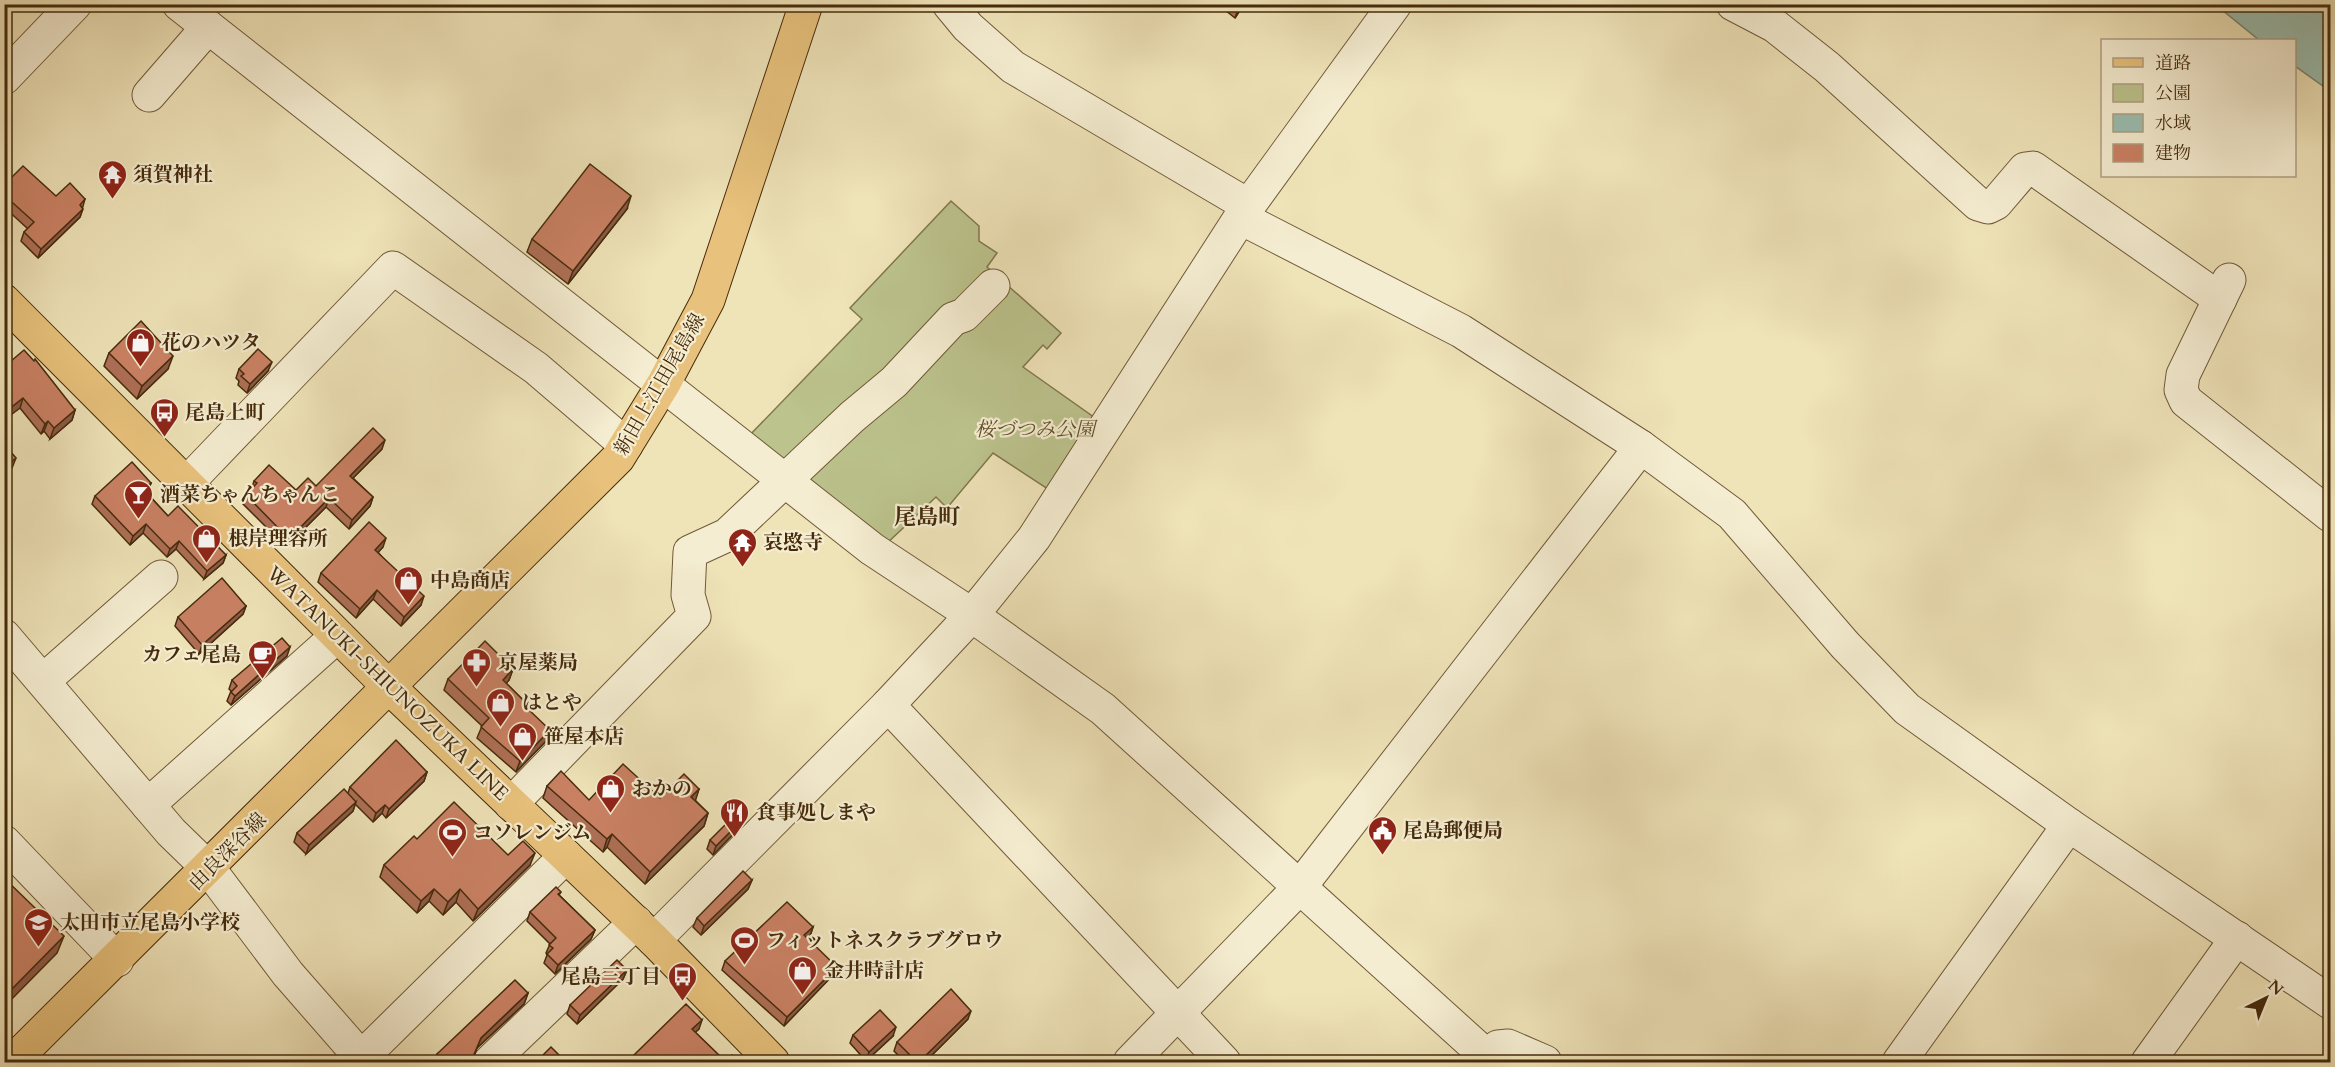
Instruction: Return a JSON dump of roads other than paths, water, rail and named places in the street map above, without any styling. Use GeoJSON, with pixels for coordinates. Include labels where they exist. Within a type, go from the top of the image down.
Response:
{"type":"FeatureCollection","features":[{"type":"Feature","properties":{"kind":"main road","name":"新田上江田尾島線"},"geometry":{"type":"LineString","coordinates":[[390,688],[618,458],[664,383],[708,300],[806,4]]}},
{"type":"Feature","properties":{"kind":"main road","name":"WATANUKI-SHIUNOZUKA LINE"},"geometry":{"type":"LineString","coordinates":[[4,301],[337,636],[645,931],[773,1062]]}},
{"type":"Feature","properties":{"kind":"main road","name":"由良深谷線"},"geometry":{"type":"LineString","coordinates":[[12,1062],[390,688]]}},
{"type":"Feature","properties":{"kind":"street"},"geometry":{"type":"LineString","coordinates":[[4,78],[75,4]]}},
{"type":"Feature","properties":{"kind":"street"},"geometry":{"type":"LineString","coordinates":[[179,4],[664,383],[872,549],[972,615],[1103,709],[1490,1060],[1498,1047],[1508,1046],[1545,1062]]}},
{"type":"Feature","properties":{"kind":"street"},"geometry":{"type":"LineString","coordinates":[[949,4],[968,27],[1013,67],[1245,212],[1461,331],[1641,447],[1732,514],[1845,645],[1907,709],[2069,825],[2331,1002]]}},
{"type":"Feature","properties":{"kind":"street"},"geometry":{"type":"LineString","coordinates":[[490,1062],[645,931],[888,705],[972,615],[1034,538],[1245,212],[1395,4]]}},
{"type":"Feature","properties":{"kind":"street"},"geometry":{"type":"LineString","coordinates":[[1733,4],[1774,26],[1827,67],[1978,204],[1988,207],[1996,203],[2025,169],[2033,168],[2225,289],[2183,375],[2181,390],[2186,401],[2331,515]]}},
{"type":"Feature","properties":{"kind":"street"},"geometry":{"type":"LineString","coordinates":[[149,95],[208,27]]}},
{"type":"Feature","properties":{"kind":"street"},"geometry":{"type":"LineString","coordinates":[[186,484],[393,268],[536,368],[626,445]]}},
{"type":"Feature","properties":{"kind":"street"},"geometry":{"type":"LineString","coordinates":[[511,804],[694,616],[688,595],[690,552],[727,535],[852,417],[894,382],[953,319],[964,315],[993,286]]}},
{"type":"Feature","properties":{"kind":"street"},"geometry":{"type":"LineString","coordinates":[[1130,1062],[1299,888],[1641,447]]}},
{"type":"Feature","properties":{"kind":"street"},"geometry":{"type":"LineString","coordinates":[[43,681],[161,577]]}},
{"type":"Feature","properties":{"kind":"street"},"geometry":{"type":"LineString","coordinates":[[4,636],[148,805],[208,869],[288,974],[363,1060],[566,856]]}},
{"type":"Feature","properties":{"kind":"street"},"geometry":{"type":"LineString","coordinates":[[148,805],[337,636]]}},
{"type":"Feature","properties":{"kind":"street"},"geometry":{"type":"LineString","coordinates":[[888,705],[1224,1062]]}},
{"type":"Feature","properties":{"kind":"street"},"geometry":{"type":"LineString","coordinates":[[1899,1062],[2069,825]]}},
{"type":"Feature","properties":{"kind":"street"},"geometry":{"type":"LineString","coordinates":[[4,842],[117,960]]}},
{"type":"Feature","properties":{"kind":"street"},"geometry":{"type":"LineString","coordinates":[[2148,1062],[2236,938]]}},
{"type":"Feature","properties":{"kind":"water"},"geometry":{"type":"Polygon","coordinates":[[[2216,5],[2330,5],[2330,91],[2296,67],[2296,39],[2258,39],[2216,5]]]}},
{"type":"Feature","properties":{"kind":"place","name":"須賀神社"},"geometry":{"type":"Point","coordinates":[112,200]}},
{"type":"Feature","properties":{"kind":"place","name":"花のハツタ"},"geometry":{"type":"Point","coordinates":[140,368]}},
{"type":"Feature","properties":{"kind":"place","name":"尾島上町"},"geometry":{"type":"Point","coordinates":[164,438]}},
{"type":"Feature","properties":{"kind":"place","name":"酒菜ちゃんちゃんこ"},"geometry":{"type":"Point","coordinates":[139,520]}},
{"type":"Feature","properties":{"kind":"place","name":"根岸理容所"},"geometry":{"type":"Point","coordinates":[207,564]}},
{"type":"Feature","properties":{"kind":"place","name":"哀愍寺"},"geometry":{"type":"Point","coordinates":[742,568]}},
{"type":"Feature","properties":{"kind":"place","name":"中島商店"},"geometry":{"type":"Point","coordinates":[409,606]}},
{"type":"Feature","properties":{"kind":"place","name":"カフェ尾島"},"geometry":{"type":"Point","coordinates":[262,680]}},
{"type":"Feature","properties":{"kind":"place","name":"京屋薬局"},"geometry":{"type":"Point","coordinates":[477,688]}},
{"type":"Feature","properties":{"kind":"place","name":"はとや"},"geometry":{"type":"Point","coordinates":[501,728]}},
{"type":"Feature","properties":{"kind":"place","name":"笹屋本店"},"geometry":{"type":"Point","coordinates":[523,762]}},
{"type":"Feature","properties":{"kind":"place","name":"おかの"},"geometry":{"type":"Point","coordinates":[611,814]}},
{"type":"Feature","properties":{"kind":"place","name":"食事処しまや"},"geometry":{"type":"Point","coordinates":[735,838]}},
{"type":"Feature","properties":{"kind":"place","name":"尾島郵便局"},"geometry":{"type":"Point","coordinates":[1382,856]}},
{"type":"Feature","properties":{"kind":"place","name":"コソレンジム"},"geometry":{"type":"Point","coordinates":[452,858]}},
{"type":"Feature","properties":{"kind":"place","name":"太田市立尾島小学校"},"geometry":{"type":"Point","coordinates":[39,948]}},
{"type":"Feature","properties":{"kind":"place","name":"フィットネスクラブグロウ"},"geometry":{"type":"Point","coordinates":[745,966]}},
{"type":"Feature","properties":{"kind":"place","name":"金井時計店"},"geometry":{"type":"Point","coordinates":[803,996]}},
{"type":"Feature","properties":{"kind":"place","name":"尾島三丁目"},"geometry":{"type":"Point","coordinates":[682,1002]}},
{"type":"Feature","properties":{"kind":"district","name":"尾島町"},"geometry":{"type":"Point","coordinates":[927,516]}},
{"type":"Feature","properties":{"kind":"park label","name":"桜づつみ公園"},"geometry":{"type":"Point","coordinates":[1035,429]}}]}
